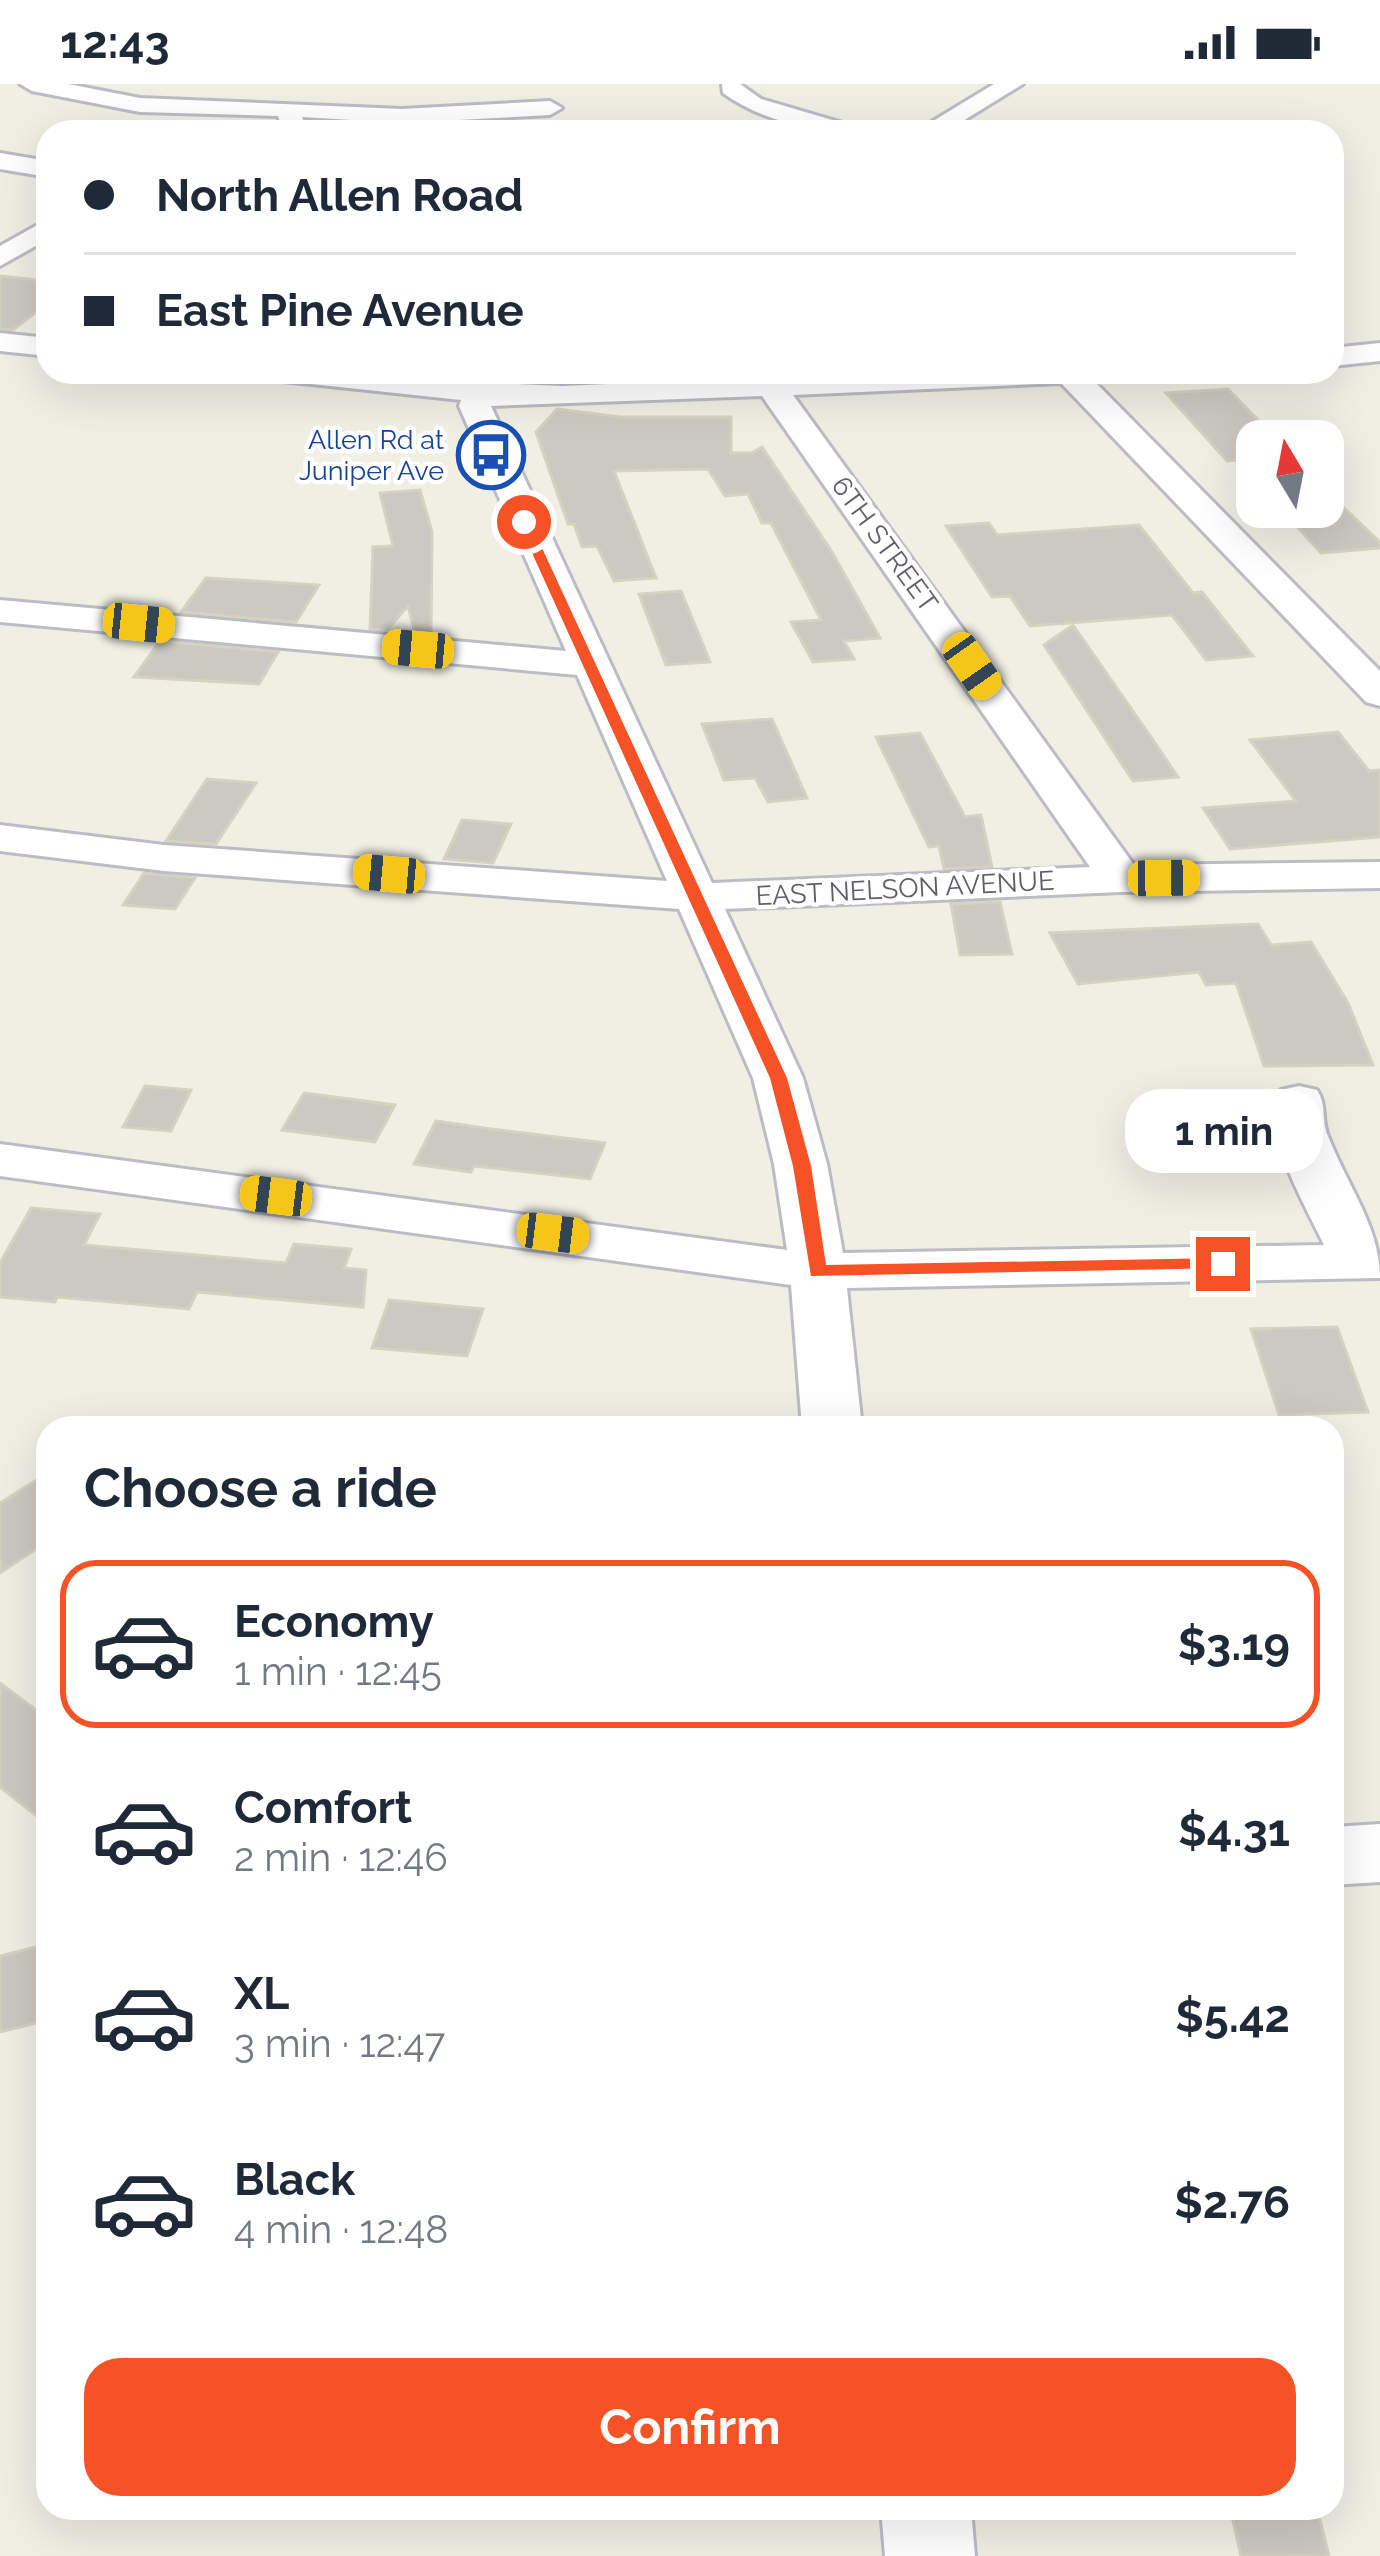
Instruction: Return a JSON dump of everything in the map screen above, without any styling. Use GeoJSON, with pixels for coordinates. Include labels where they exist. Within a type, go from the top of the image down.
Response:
{"type":"FeatureCollection","features":[{"type":"Feature","properties":{"kind":"street"},"geometry":{"type":"LineString","coordinates":[[32,84],[140,105],[237,111],[282,120]]}},
{"type":"Feature","properties":{"kind":"street"},"geometry":{"type":"LineString","coordinates":[[948,120],[1011,84]]}},
{"type":"Feature","properties":{"kind":"street"},"geometry":{"type":"LineString","coordinates":[[731,88],[753,104],[807,120]]}},
{"type":"Feature","properties":{"kind":"street"},"geometry":{"type":"LineString","coordinates":[[310,120],[550,108]]}},
{"type":"Feature","properties":{"kind":"street"},"geometry":{"type":"LineString","coordinates":[[222,120],[237,111]]}},
{"type":"Feature","properties":{"kind":"street"},"geometry":{"type":"LineString","coordinates":[[0,161],[36,168]]}},
{"type":"Feature","properties":{"kind":"street"},"geometry":{"type":"LineString","coordinates":[[0,258],[36,235]]}},
{"type":"Feature","properties":{"kind":"street"},"geometry":{"type":"LineString","coordinates":[[0,342],[36,346]]}},
{"type":"Feature","properties":{"kind":"street"},"geometry":{"type":"LineString","coordinates":[[1344,356],[1380,352]]}},
{"type":"Feature","properties":{"kind":"street"},"geometry":{"type":"LineString","coordinates":[[496,384],[475,406],[479,417],[778,1078],[802,1166],[818,1271],[831,1416]]}},
{"type":"Feature","properties":{"kind":"street"},"geometry":{"type":"LineString","coordinates":[[589,384],[772,388],[856,384]]}},
{"type":"Feature","properties":{"kind":"street"},"geometry":{"type":"LineString","coordinates":[[1097,384],[1374,682]]}},
{"type":"Feature","properties":{"kind":"street","name":"6TH STREET"},"geometry":{"type":"LineString","coordinates":[[772,388],[1121,879]]}},
{"type":"Feature","properties":{"kind":"street"},"geometry":{"type":"LineString","coordinates":[[0,611],[590,665]]}},
{"type":"Feature","properties":{"kind":"street","name":"EAST NELSON AVENUE"},"geometry":{"type":"LineString","coordinates":[[0,838],[164,858],[696,897],[1121,879],[1380,875]]}},
{"type":"Feature","properties":{"kind":"street"},"geometry":{"type":"LineString","coordinates":[[0,1160],[818,1271],[1370,1262],[1299,1130],[1299,1101]]}},
{"type":"Feature","properties":{"kind":"street"},"geometry":{"type":"LineString","coordinates":[[1344,1855],[1380,1852]]}},
{"type":"Feature","properties":{"kind":"street"},"geometry":{"type":"LineString","coordinates":[[927,2520],[930,2556]]}},
{"type":"Feature","properties":{"kind":"building"},"geometry":{"type":"Polygon","coordinates":[[[0,276],[36,280],[36,312],[13,330],[0,329],[0,276]]]}},
{"type":"Feature","properties":{"kind":"building"},"geometry":{"type":"Polygon","coordinates":[[[1228,389],[1258,420],[1236,420],[1236,460],[1227,461],[1166,393],[1228,389]]]}},
{"type":"Feature","properties":{"kind":"building"},"geometry":{"type":"Polygon","coordinates":[[[557,409],[620,417],[731,417],[731,453],[752,453],[762,447],[832,552],[880,638],[844,641],[854,659],[813,662],[791,622],[821,620],[771,523],[762,523],[748,494],[725,496],[708,469],[614,471],[656,578],[614,581],[597,546],[582,547],[574,524],[568,524],[536,432],[557,409]]]}},
{"type":"Feature","properties":{"kind":"building"},"geometry":{"type":"Polygon","coordinates":[[[420,490],[432,532],[431,634],[415,633],[408,606],[387,630],[370,629],[373,547],[393,546],[380,493],[420,490]]]}},
{"type":"Feature","properties":{"kind":"building"},"geometry":{"type":"Polygon","coordinates":[[[1344,508],[1380,542],[1380,548],[1321,553],[1298,528],[1344,528],[1344,508]]]}},
{"type":"Feature","properties":{"kind":"building"},"geometry":{"type":"Polygon","coordinates":[[[989,523],[997,535],[1139,525],[1193,593],[1202,592],[1253,656],[1206,660],[1172,615],[1030,626],[1010,596],[992,597],[946,526],[989,523]]]}},
{"type":"Feature","properties":{"kind":"building"},"geometry":{"type":"Polygon","coordinates":[[[206,578],[319,585],[296,622],[181,612],[206,578]]]}},
{"type":"Feature","properties":{"kind":"building"},"geometry":{"type":"Polygon","coordinates":[[[681,591],[710,662],[666,665],[639,594],[681,591]]]}},
{"type":"Feature","properties":{"kind":"building"},"geometry":{"type":"Polygon","coordinates":[[[1073,625],[1178,777],[1133,781],[1044,645],[1073,625]]]}},
{"type":"Feature","properties":{"kind":"building"},"geometry":{"type":"Polygon","coordinates":[[[160,641],[278,652],[259,684],[134,677],[160,641]]]}},
{"type":"Feature","properties":{"kind":"building"},"geometry":{"type":"Polygon","coordinates":[[[772,719],[807,798],[768,802],[755,778],[724,780],[702,724],[772,719]]]}},
{"type":"Feature","properties":{"kind":"building"},"geometry":{"type":"Polygon","coordinates":[[[1338,732],[1369,771],[1380,770],[1380,837],[1230,849],[1203,808],[1296,801],[1250,740],[1338,732]]]}},
{"type":"Feature","properties":{"kind":"building"},"geometry":{"type":"Polygon","coordinates":[[[920,733],[965,817],[981,815],[992,867],[944,869],[939,846],[929,847],[876,737],[920,733]]]}},
{"type":"Feature","properties":{"kind":"building"},"geometry":{"type":"Polygon","coordinates":[[[207,779],[256,783],[216,844],[166,841],[207,779]]]}},
{"type":"Feature","properties":{"kind":"building"},"geometry":{"type":"Polygon","coordinates":[[[462,820],[511,824],[493,863],[444,859],[462,820]]]}},
{"type":"Feature","properties":{"kind":"building"},"geometry":{"type":"Polygon","coordinates":[[[144,873],[195,878],[175,909],[123,905],[144,873]]]}},
{"type":"Feature","properties":{"kind":"building"},"geometry":{"type":"Polygon","coordinates":[[[1000,902],[1012,954],[960,955],[951,904],[1000,902]]]}},
{"type":"Feature","properties":{"kind":"building"},"geometry":{"type":"Polygon","coordinates":[[[1258,924],[1271,945],[1311,942],[1348,1003],[1373,1065],[1264,1066],[1236,983],[1206,985],[1199,972],[1078,984],[1050,933],[1258,924]]]}},
{"type":"Feature","properties":{"kind":"building"},"geometry":{"type":"Polygon","coordinates":[[[145,1086],[191,1090],[171,1131],[123,1127],[145,1086]]]}},
{"type":"Feature","properties":{"kind":"building"},"geometry":{"type":"Polygon","coordinates":[[[304,1093],[395,1105],[375,1142],[282,1130],[304,1093]]]}},
{"type":"Feature","properties":{"kind":"building"},"geometry":{"type":"Polygon","coordinates":[[[436,1121],[605,1143],[590,1179],[414,1164],[436,1121]]]}},
{"type":"Feature","properties":{"kind":"building"},"geometry":{"type":"Polygon","coordinates":[[[31,1208],[100,1214],[84,1245],[286,1263],[294,1244],[351,1249],[344,1268],[366,1270],[363,1307],[197,1292],[189,1309],[57,1297],[55,1302],[0,1297],[0,1263],[31,1208]]]}},
{"type":"Feature","properties":{"kind":"building"},"geometry":{"type":"Polygon","coordinates":[[[389,1300],[483,1309],[467,1356],[372,1348],[389,1300]]]}},
{"type":"Feature","properties":{"kind":"building"},"geometry":{"type":"Polygon","coordinates":[[[1337,1327],[1368,1412],[1279,1415],[1251,1329],[1337,1327]]]}},
{"type":"Feature","properties":{"kind":"building"},"geometry":{"type":"Polygon","coordinates":[[[36,1480],[36,1549],[0,1573],[0,1503],[36,1480]]]}},
{"type":"Feature","properties":{"kind":"building"},"geometry":{"type":"Polygon","coordinates":[[[0,1683],[36,1710],[36,1816],[0,1787],[0,1683]]]}},
{"type":"Feature","properties":{"kind":"building"},"geometry":{"type":"Polygon","coordinates":[[[36,1947],[36,2023],[0,2032],[0,1956],[36,1947]]]}},
{"type":"Feature","properties":{"kind":"building"},"geometry":{"type":"Polygon","coordinates":[[[1233,2520],[1320,2520],[1329,2556],[1241,2556],[1233,2520]]]}},
{"type":"Feature","properties":{"kind":"place","name":"Allen Rd at Juniper Ave"},"geometry":{"type":"Point","coordinates":[491,455]}},
{"type":"Feature","properties":{"kind":"route"},"geometry":{"type":"LineString","coordinates":[[524,522],[778,1078],[795,1130],[818,1271],[1223,1264]]}}]}
